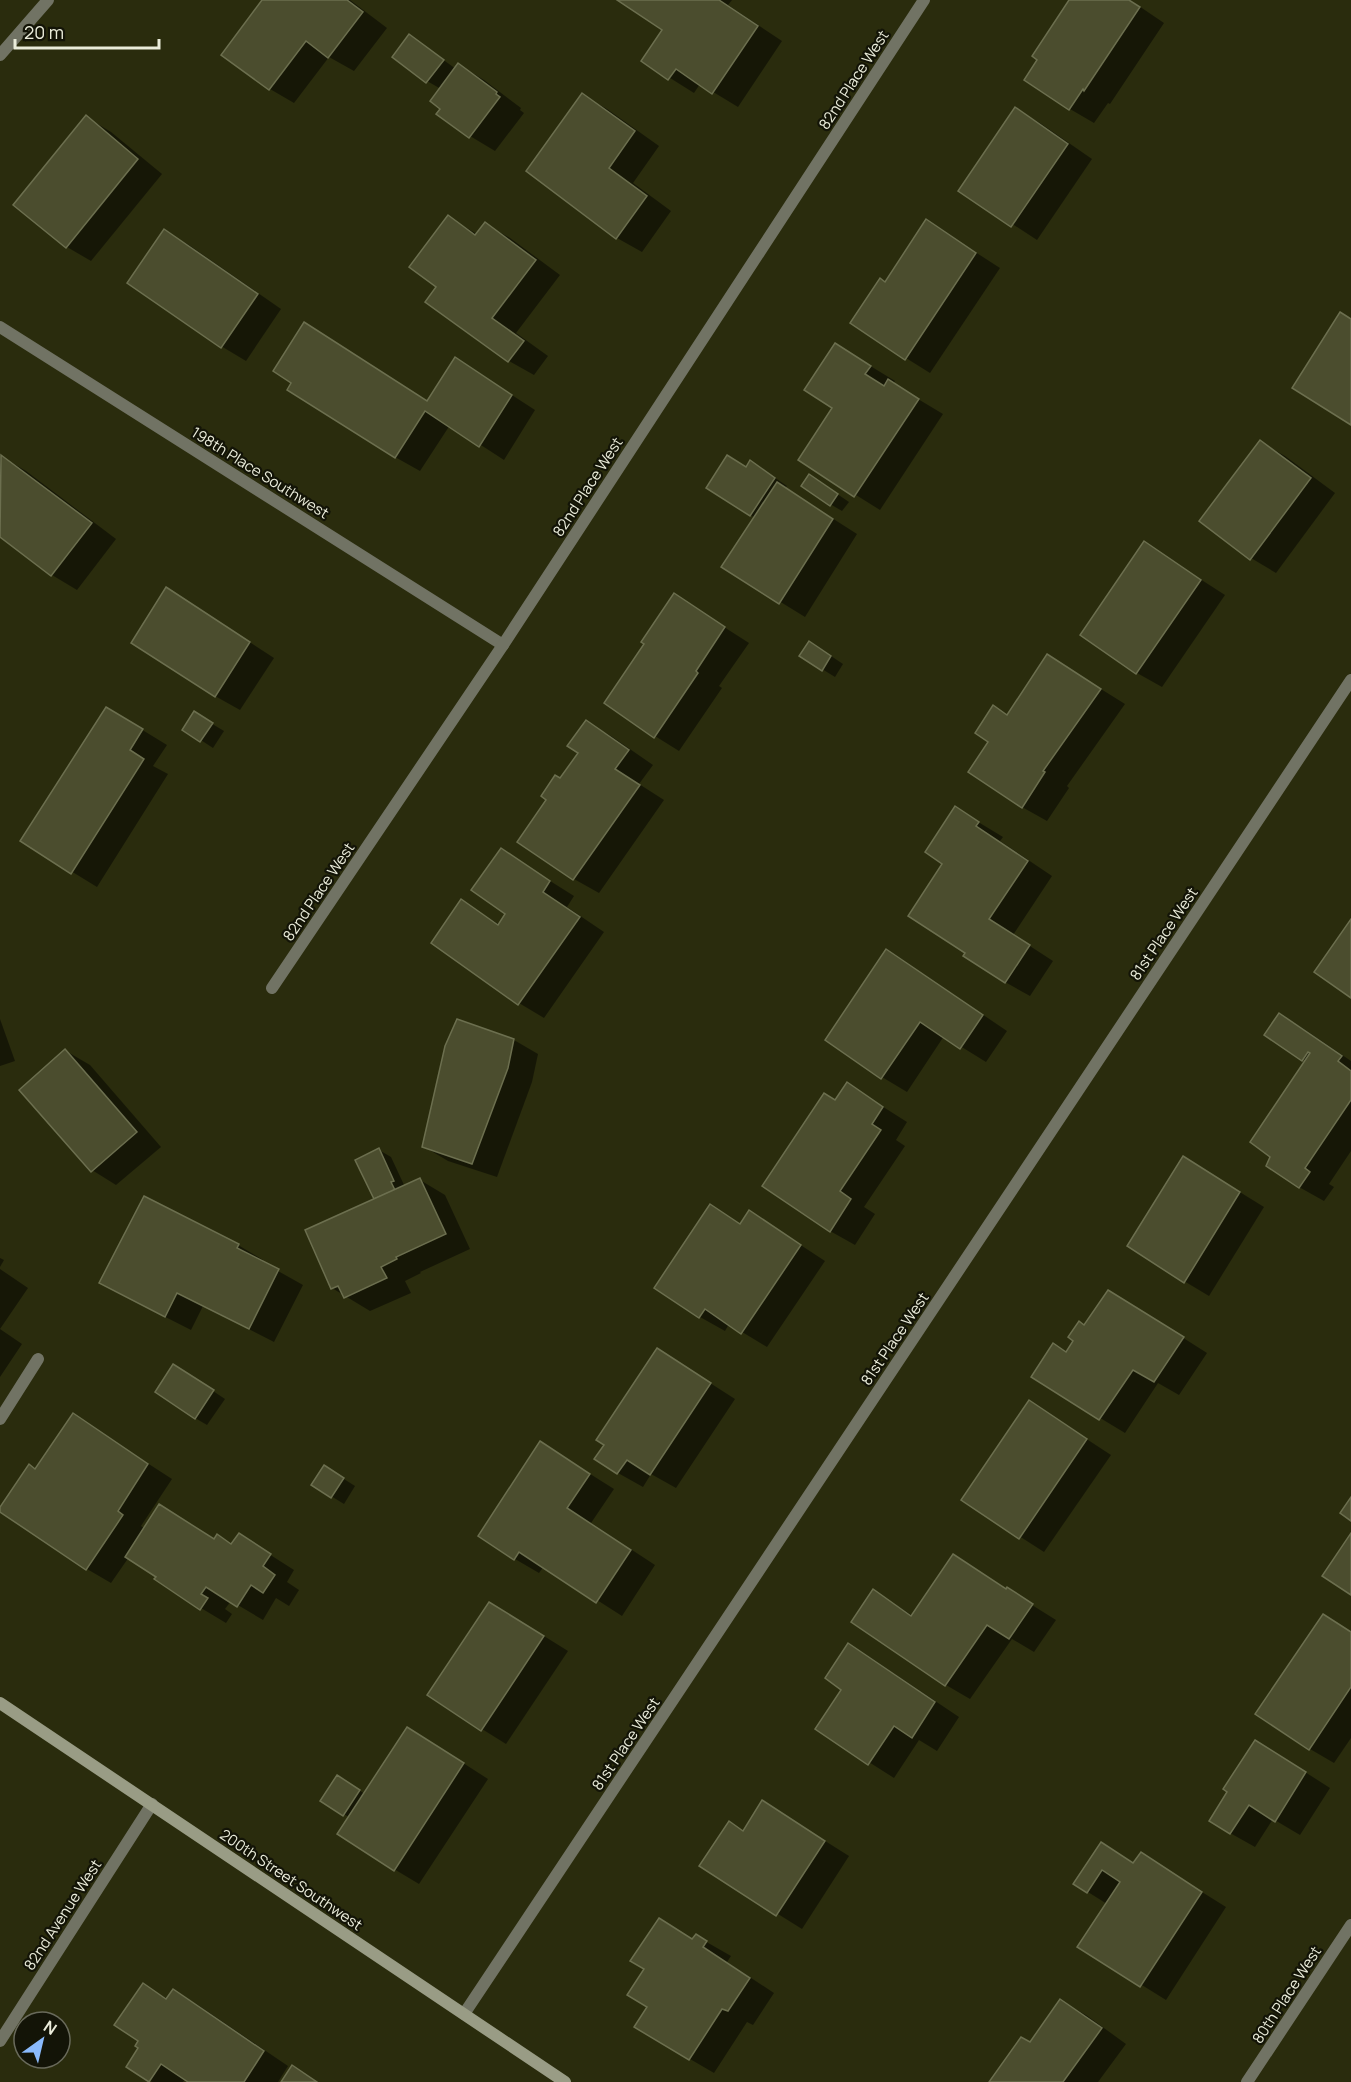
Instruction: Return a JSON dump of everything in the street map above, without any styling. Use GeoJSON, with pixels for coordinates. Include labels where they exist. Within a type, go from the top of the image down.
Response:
{"type":"FeatureCollection","features":[{"type":"Feature","properties":{"kind":"street"},"geometry":{"type":"LineString","coordinates":[[0,55],[48,0]]}},
{"type":"Feature","properties":{"kind":"street","name":"82nd Place West"},"geometry":{"type":"LineString","coordinates":[[272,988],[503,645],[924,0]]}},
{"type":"Feature","properties":{"kind":"street","name":"198th Place Southwest"},"geometry":{"type":"LineString","coordinates":[[0,327],[503,645]]}},
{"type":"Feature","properties":{"kind":"street","name":"81st Place West"},"geometry":{"type":"LineString","coordinates":[[464,2014],[1351,680]]}},
{"type":"Feature","properties":{"kind":"street"},"geometry":{"type":"LineString","coordinates":[[0,1419],[38,1359]]}},
{"type":"Feature","properties":{"kind":"street","name":"200th Street Southwest"},"geometry":{"type":"LineString","coordinates":[[0,1703],[565,2082]]}},
{"type":"Feature","properties":{"kind":"street","name":"82nd Avenue West"},"geometry":{"type":"LineString","coordinates":[[0,2041],[152,1804]]}},
{"type":"Feature","properties":{"kind":"street","name":"80th Place West"},"geometry":{"type":"LineString","coordinates":[[1247,2082],[1351,1925]]}},
{"type":"Feature","properties":{"kind":"building"},"geometry":{"type":"Polygon","coordinates":[[[262,0],[347,0],[363,12],[328,58],[306,41],[269,90],[221,55],[262,0]]]}},
{"type":"Feature","properties":{"kind":"building"},"geometry":{"type":"Polygon","coordinates":[[[617,0],[719,0],[758,26],[712,94],[676,69],[668,80],[641,61],[662,30],[617,0]]]}},
{"type":"Feature","properties":{"kind":"building"},"geometry":{"type":"Polygon","coordinates":[[[1069,0],[1129,0],[1140,7],[1069,110],[1024,80],[1037,60],[1032,56],[1069,0]]]}},
{"type":"Feature","properties":{"kind":"building"},"geometry":{"type":"Polygon","coordinates":[[[409,34],[444,60],[426,83],[392,57],[409,34]]]}},
{"type":"Feature","properties":{"kind":"building"},"geometry":{"type":"Polygon","coordinates":[[[458,63],[497,92],[496,94],[500,97],[469,138],[436,114],[440,109],[430,101],[458,63]]]}},
{"type":"Feature","properties":{"kind":"building"},"geometry":{"type":"Polygon","coordinates":[[[582,93],[635,131],[609,168],[647,196],[616,239],[526,171],[582,93]]]}},
{"type":"Feature","properties":{"kind":"building"},"geometry":{"type":"Polygon","coordinates":[[[1015,107],[1068,144],[1011,227],[958,191],[1015,107]]]}},
{"type":"Feature","properties":{"kind":"building"},"geometry":{"type":"Polygon","coordinates":[[[86,115],[138,159],[66,248],[13,205],[86,115]]]}},
{"type":"Feature","properties":{"kind":"building"},"geometry":{"type":"Polygon","coordinates":[[[448,215],[475,235],[485,222],[536,260],[492,318],[524,341],[508,362],[425,302],[436,287],[409,267],[448,215]]]}},
{"type":"Feature","properties":{"kind":"building"},"geometry":{"type":"Polygon","coordinates":[[[926,219],[976,253],[905,360],[850,323],[880,278],[885,282],[926,219]]]}},
{"type":"Feature","properties":{"kind":"building"},"geometry":{"type":"Polygon","coordinates":[[[164,229],[258,294],[221,348],[127,283],[164,229]]]}},
{"type":"Feature","properties":{"kind":"building"},"geometry":{"type":"Polygon","coordinates":[[[1340,312],[1351,319],[1351,425],[1292,388],[1340,312]]]}},
{"type":"Feature","properties":{"kind":"building"},"geometry":{"type":"Polygon","coordinates":[[[304,322],[427,401],[455,357],[512,395],[479,447],[425,411],[395,458],[287,390],[291,383],[273,371],[304,322]]]}},
{"type":"Feature","properties":{"kind":"building"},"geometry":{"type":"Polygon","coordinates":[[[835,343],[871,366],[865,374],[884,386],[888,379],[919,399],[854,497],[798,460],[832,408],[804,390],[835,343]]]}},
{"type":"Feature","properties":{"kind":"building"},"geometry":{"type":"Polygon","coordinates":[[[1260,440],[1311,478],[1250,560],[1199,521],[1260,440]]]}},
{"type":"Feature","properties":{"kind":"building"},"geometry":{"type":"Polygon","coordinates":[[[1,455],[92,523],[51,576],[0,537],[1,455]]]}},
{"type":"Feature","properties":{"kind":"building"},"geometry":{"type":"Polygon","coordinates":[[[727,455],[746,467],[750,460],[775,478],[750,516],[706,488],[727,455]]]}},
{"type":"Feature","properties":{"kind":"building"},"geometry":{"type":"Polygon","coordinates":[[[809,474],[838,494],[830,506],[801,486],[809,474]]]}},
{"type":"Feature","properties":{"kind":"building"},"geometry":{"type":"Polygon","coordinates":[[[777,482],[833,519],[779,604],[721,567],[777,482]]]}},
{"type":"Feature","properties":{"kind":"building"},"geometry":{"type":"Polygon","coordinates":[[[1144,541],[1201,580],[1136,674],[1080,635],[1144,541]]]}},
{"type":"Feature","properties":{"kind":"building"},"geometry":{"type":"Polygon","coordinates":[[[166,587],[250,642],[215,697],[131,643],[166,587]]]}},
{"type":"Feature","properties":{"kind":"building"},"geometry":{"type":"Polygon","coordinates":[[[674,593],[725,627],[696,671],[698,673],[654,738],[604,703],[644,644],[641,642],[674,593]]]}},
{"type":"Feature","properties":{"kind":"building"},"geometry":{"type":"Polygon","coordinates":[[[809,641],[831,656],[822,671],[799,656],[809,641]]]}},
{"type":"Feature","properties":{"kind":"building"},"geometry":{"type":"Polygon","coordinates":[[[1047,654],[1101,689],[1043,771],[1045,772],[1022,808],[968,772],[988,742],[975,733],[993,705],[1007,715],[1047,654]]]}},
{"type":"Feature","properties":{"kind":"building"},"geometry":{"type":"Polygon","coordinates":[[[106,707],[143,729],[130,750],[144,759],[71,874],[20,841],[106,707]]]}},
{"type":"Feature","properties":{"kind":"building"},"geometry":{"type":"Polygon","coordinates":[[[194,711],[213,723],[200,742],[182,730],[194,711]]]}},
{"type":"Feature","properties":{"kind":"building"},"geometry":{"type":"Polygon","coordinates":[[[586,720],[629,750],[615,769],[640,785],[573,880],[517,842],[546,800],[541,796],[555,775],[560,778],[578,753],[567,746],[586,720]]]}},
{"type":"Feature","properties":{"kind":"building"},"geometry":{"type":"Polygon","coordinates":[[[955,806],[979,822],[976,826],[1028,861],[989,919],[1030,945],[1005,983],[963,956],[965,953],[908,916],[942,864],[925,852],[955,806]]]}},
{"type":"Feature","properties":{"kind":"building"},"geometry":{"type":"Polygon","coordinates":[[[501,848],[550,881],[543,892],[580,917],[518,1005],[431,943],[461,899],[498,925],[505,914],[471,890],[501,848]]]}},
{"type":"Feature","properties":{"kind":"building"},"geometry":{"type":"Polygon","coordinates":[[[1351,919],[1351,998],[1314,972],[1351,919]]]}},
{"type":"Feature","properties":{"kind":"building"},"geometry":{"type":"Polygon","coordinates":[[[886,949],[983,1015],[960,1049],[920,1022],[881,1079],[825,1040],[886,949]]]}},
{"type":"Feature","properties":{"kind":"building"},"geometry":{"type":"Polygon","coordinates":[[[1279,1013],[1342,1056],[1338,1061],[1351,1071],[1351,1100],[1305,1168],[1310,1172],[1299,1188],[1266,1166],[1270,1157],[1250,1142],[1310,1053],[1308,1052],[1302,1061],[1264,1035],[1279,1013]]]}},
{"type":"Feature","properties":{"kind":"building"},"geometry":{"type":"Polygon","coordinates":[[[457,1019],[514,1039],[508,1068],[472,1164],[422,1147],[445,1046],[457,1019]]]}},
{"type":"Feature","properties":{"kind":"building"},"geometry":{"type":"Polygon","coordinates":[[[65,1049],[137,1132],[91,1172],[19,1090],[65,1049]]]}},
{"type":"Feature","properties":{"kind":"building"},"geometry":{"type":"Polygon","coordinates":[[[847,1082],[883,1107],[872,1124],[881,1130],[840,1191],[851,1199],[830,1232],[762,1186],[824,1093],[835,1100],[847,1082]]]}},
{"type":"Feature","properties":{"kind":"building"},"geometry":{"type":"Polygon","coordinates":[[[379,1148],[394,1181],[391,1182],[395,1190],[374,1199],[355,1160],[379,1148]]]}},
{"type":"Feature","properties":{"kind":"building"},"geometry":{"type":"Polygon","coordinates":[[[1183,1156],[1240,1192],[1184,1283],[1127,1246],[1183,1156]]]}},
{"type":"Feature","properties":{"kind":"building"},"geometry":{"type":"Polygon","coordinates":[[[420,1178],[446,1234],[396,1257],[397,1259],[381,1267],[387,1278],[344,1298],[338,1286],[331,1289],[305,1230],[420,1178]]]}},
{"type":"Feature","properties":{"kind":"building"},"geometry":{"type":"Polygon","coordinates":[[[144,1196],[239,1244],[237,1248],[279,1269],[249,1329],[177,1293],[165,1317],[99,1283],[144,1196]]]}},
{"type":"Feature","properties":{"kind":"building"},"geometry":{"type":"Polygon","coordinates":[[[710,1204],[740,1224],[749,1210],[801,1245],[741,1334],[705,1309],[699,1318],[654,1288],[710,1204]]]}},
{"type":"Feature","properties":{"kind":"building"},"geometry":{"type":"Polygon","coordinates":[[[1108,1290],[1184,1337],[1154,1382],[1133,1370],[1099,1420],[1031,1377],[1053,1343],[1066,1352],[1073,1341],[1068,1337],[1079,1321],[1084,1325],[1108,1290]]]}},
{"type":"Feature","properties":{"kind":"building"},"geometry":{"type":"Polygon","coordinates":[[[657,1348],[711,1383],[650,1475],[627,1460],[617,1474],[594,1459],[604,1445],[596,1440],[657,1348]]]}},
{"type":"Feature","properties":{"kind":"building"},"geometry":{"type":"Polygon","coordinates":[[[173,1364],[214,1390],[195,1419],[155,1392],[173,1364]]]}},
{"type":"Feature","properties":{"kind":"building"},"geometry":{"type":"Polygon","coordinates":[[[1029,1400],[1087,1439],[1019,1539],[961,1500],[1029,1400]]]}},
{"type":"Feature","properties":{"kind":"building"},"geometry":{"type":"Polygon","coordinates":[[[73,1413],[148,1464],[118,1511],[123,1515],[86,1570],[0,1512],[0,1507],[29,1464],[35,1469],[73,1413]]]}},
{"type":"Feature","properties":{"kind":"building"},"geometry":{"type":"Polygon","coordinates":[[[540,1441],[590,1474],[567,1508],[631,1550],[596,1603],[519,1552],[514,1560],[478,1536],[540,1441]]]}},
{"type":"Feature","properties":{"kind":"building"},"geometry":{"type":"Polygon","coordinates":[[[324,1465],[344,1478],[331,1498],[311,1485],[324,1465]]]}},
{"type":"Feature","properties":{"kind":"building"},"geometry":{"type":"Polygon","coordinates":[[[1351,1497],[1351,1521],[1340,1513],[1351,1497]]]}},
{"type":"Feature","properties":{"kind":"building"},"geometry":{"type":"Polygon","coordinates":[[[159,1504],[214,1539],[217,1534],[231,1544],[239,1533],[271,1554],[263,1566],[275,1575],[263,1593],[251,1585],[237,1607],[206,1587],[201,1594],[208,1598],[200,1610],[125,1557],[159,1504]]]}},
{"type":"Feature","properties":{"kind":"building"},"geometry":{"type":"Polygon","coordinates":[[[1351,1533],[1351,1595],[1322,1576],[1351,1533]]]}},
{"type":"Feature","properties":{"kind":"building"},"geometry":{"type":"Polygon","coordinates":[[[953,1554],[1033,1604],[1009,1639],[987,1625],[945,1686],[851,1622],[873,1589],[911,1616],[953,1554]]]}},
{"type":"Feature","properties":{"kind":"building"},"geometry":{"type":"Polygon","coordinates":[[[489,1602],[544,1636],[481,1731],[427,1695],[489,1602]]]}},
{"type":"Feature","properties":{"kind":"building"},"geometry":{"type":"Polygon","coordinates":[[[1323,1614],[1351,1632],[1351,1687],[1309,1750],[1255,1714],[1323,1614]]]}},
{"type":"Feature","properties":{"kind":"building"},"geometry":{"type":"Polygon","coordinates":[[[848,1643],[935,1702],[912,1738],[894,1726],[868,1765],[815,1729],[841,1690],[825,1678],[848,1643]]]}},
{"type":"Feature","properties":{"kind":"building"},"geometry":{"type":"Polygon","coordinates":[[[407,1727],[464,1763],[394,1871],[337,1834],[407,1727]]]}},
{"type":"Feature","properties":{"kind":"building"},"geometry":{"type":"Polygon","coordinates":[[[1255,1740],[1306,1772],[1275,1822],[1249,1805],[1230,1834],[1209,1821],[1227,1792],[1223,1789],[1255,1740]]]}},
{"type":"Feature","properties":{"kind":"building"},"geometry":{"type":"Polygon","coordinates":[[[337,1775],[360,1790],[343,1816],[320,1801],[337,1775]]]}},
{"type":"Feature","properties":{"kind":"building"},"geometry":{"type":"Polygon","coordinates":[[[762,1800],[825,1841],[776,1916],[699,1866],[729,1821],[743,1831],[762,1800]]]}},
{"type":"Feature","properties":{"kind":"building"},"geometry":{"type":"Polygon","coordinates":[[[1101,1842],[1133,1863],[1141,1852],[1202,1892],[1140,1987],[1077,1947],[1120,1882],[1102,1870],[1087,1893],[1073,1884],[1101,1842]]]}},
{"type":"Feature","properties":{"kind":"building"},"geometry":{"type":"Polygon","coordinates":[[[659,1918],[692,1939],[696,1934],[707,1941],[703,1947],[750,1978],[728,2011],[722,2009],[689,2060],[634,2027],[647,2007],[627,1995],[644,1969],[630,1961],[659,1918]]]}},
{"type":"Feature","properties":{"kind":"building"},"geometry":{"type":"Polygon","coordinates":[[[143,1983],[166,1999],[173,1989],[264,2051],[244,2082],[188,2082],[161,2064],[149,2082],[126,2067],[138,2048],[135,2046],[138,2041],[114,2025],[143,1983]]]}},
{"type":"Feature","properties":{"kind":"building"},"geometry":{"type":"Polygon","coordinates":[[[1060,1999],[1102,2028],[1063,2082],[989,2082],[1021,2037],[1030,2042],[1060,1999]]]}},
{"type":"Feature","properties":{"kind":"building"},"geometry":{"type":"Polygon","coordinates":[[[292,2065],[317,2082],[281,2082],[292,2065]]]}}]}
